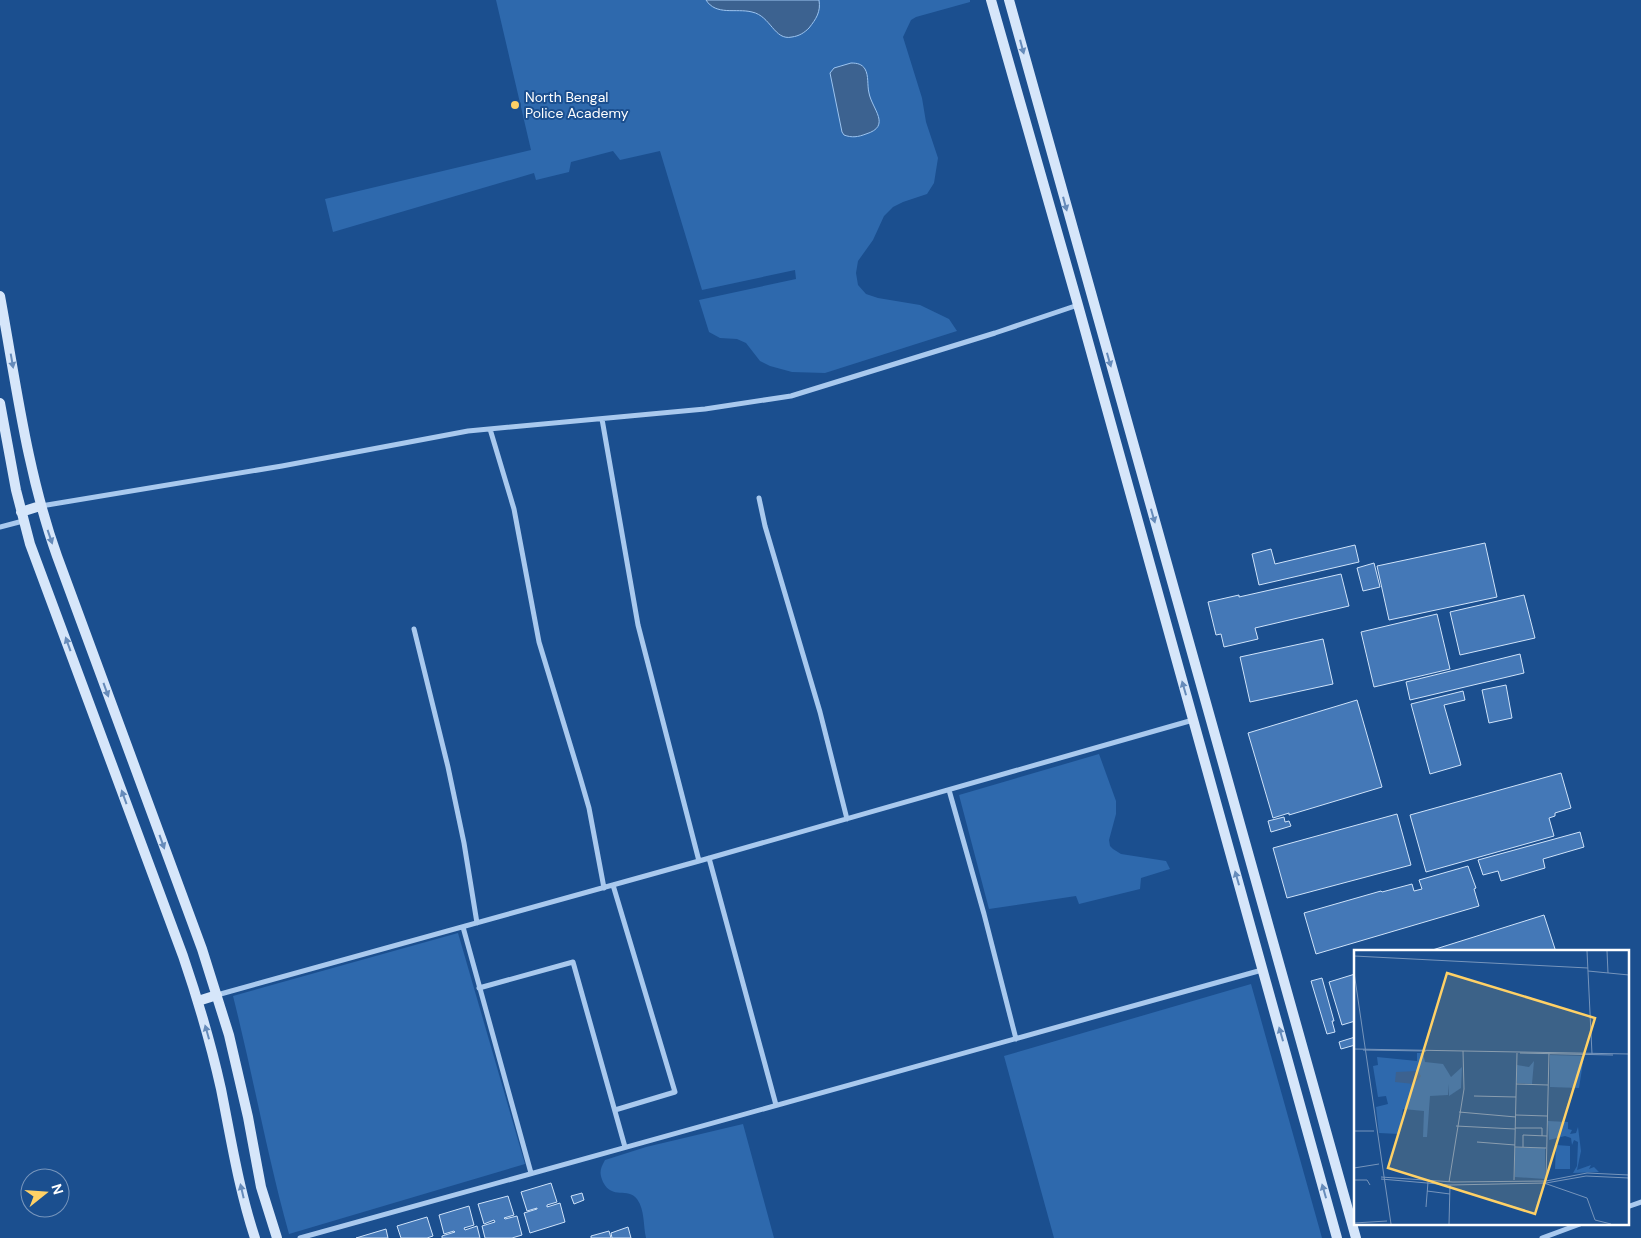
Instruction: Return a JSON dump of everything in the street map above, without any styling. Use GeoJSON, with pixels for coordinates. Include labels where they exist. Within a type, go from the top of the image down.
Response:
{"type":"FeatureCollection","features":[{"type":"Feature","properties":{"kind":"street"},"geometry":{"type":"LineString","coordinates":[[991,0],[1078,305],[1337,1238]]}},
{"type":"Feature","properties":{"kind":"street"},"geometry":{"type":"LineString","coordinates":[[1009,0],[1356,1238]]}},
{"type":"Feature","properties":{"kind":"street"},"geometry":{"type":"LineString","coordinates":[[0,296],[30,462],[40,506],[217,995],[239,1076],[261,1187],[277,1238]]}},
{"type":"Feature","properties":{"kind":"street"},"geometry":{"type":"LineString","coordinates":[[0,527],[40,506],[282,466],[468,431],[705,409],[791,396],[986,336],[1078,305]]}},
{"type":"Feature","properties":{"kind":"street"},"geometry":{"type":"LineString","coordinates":[[0,403],[22,517],[184,956],[198,1001],[211,1044],[244,1200],[255,1238]]}},
{"type":"Feature","properties":{"kind":"street"},"geometry":{"type":"LineString","coordinates":[[602,419],[638,625],[700,861]]}},
{"type":"Feature","properties":{"kind":"street"},"geometry":{"type":"LineString","coordinates":[[490,429],[514,509],[539,642],[580,777],[604,888]]}},
{"type":"Feature","properties":{"kind":"street"},"geometry":{"type":"LineString","coordinates":[[759,498],[765,526],[820,712],[847,819]]}},
{"type":"Feature","properties":{"kind":"street"},"geometry":{"type":"LineString","coordinates":[[414,628],[456,805],[477,923]]}},
{"type":"Feature","properties":{"kind":"street"},"geometry":{"type":"LineString","coordinates":[[198,1001],[700,861],[1193,720]]}},
{"type":"Feature","properties":{"kind":"street"},"geometry":{"type":"LineString","coordinates":[[949,790],[984,914],[1016,1039]]}},
{"type":"Feature","properties":{"kind":"street"},"geometry":{"type":"LineString","coordinates":[[709,858],[776,1105]]}},
{"type":"Feature","properties":{"kind":"street"},"geometry":{"type":"LineString","coordinates":[[613,885],[675,1092],[615,1110]]}},
{"type":"Feature","properties":{"kind":"street"},"geometry":{"type":"LineString","coordinates":[[462,927],[531,1173]]}},
{"type":"Feature","properties":{"kind":"street"},"geometry":{"type":"LineString","coordinates":[[479,988],[573,962],[625,1147]]}},
{"type":"Feature","properties":{"kind":"street"},"geometry":{"type":"LineString","coordinates":[[300,1238],[1281,965]]}},
{"type":"Feature","properties":{"kind":"street"},"geometry":{"type":"LineString","coordinates":[[1628,1207],[1641,1202]]}},
{"type":"Feature","properties":{"kind":"street"},"geometry":{"type":"LineString","coordinates":[[1542,1238],[1575,1226]]}},
{"type":"Feature","properties":{"kind":"shaded area"},"geometry":{"type":"Polygon","coordinates":[[[496,0],[970,0],[970,2],[916,17],[911,20],[903,37],[922,98],[926,122],[938,158],[934,183],[927,194],[893,207],[884,216],[873,240],[858,261],[856,273],[858,285],[866,294],[878,298],[920,305],[949,319],[957,331],[825,373],[792,372],[770,366],[760,361],[746,343],[737,339],[720,338],[709,332],[699,300],[796,279],[795,270],[702,290],[660,151],[620,160],[613,151],[571,162],[569,172],[536,180],[534,173],[333,232],[325,199],[531,150],[496,0]]]}},
{"type":"Feature","properties":{"kind":"shaded area"},"geometry":{"type":"Polygon","coordinates":[[[706,0],[819,0],[819,12],[807,30],[797,36],[786,37],[776,32],[758,14],[746,11],[721,10],[710,5],[706,0]]]}},
{"type":"Feature","properties":{"kind":"shaded area"},"geometry":{"type":"Polygon","coordinates":[[[851,63],[859,64],[865,69],[869,93],[879,122],[874,131],[855,137],[844,135],[842,132],[830,73],[834,68],[851,63]]]}},
{"type":"Feature","properties":{"kind":"shaded area"},"geometry":{"type":"Polygon","coordinates":[[[1099,754],[1116,801],[1116,814],[1109,840],[1110,846],[1121,854],[1166,861],[1170,869],[1141,878],[1140,889],[1079,904],[1076,896],[989,909],[959,795],[1099,754]]]}},
{"type":"Feature","properties":{"kind":"shaded area"},"geometry":{"type":"Polygon","coordinates":[[[458,933],[525,1164],[289,1234],[233,996],[458,933]]]}},
{"type":"Feature","properties":{"kind":"shaded area"},"geometry":{"type":"Polygon","coordinates":[[[1251,984],[1322,1238],[1054,1238],[1004,1056],[1251,984]]]}},
{"type":"Feature","properties":{"kind":"shaded area"},"geometry":{"type":"Polygon","coordinates":[[[743,1124],[774,1238],[646,1238],[643,1213],[637,1199],[629,1194],[611,1191],[603,1182],[601,1171],[605,1160],[646,1147],[743,1124]]]}},
{"type":"Feature","properties":{"kind":"building"},"geometry":{"type":"Polygon","coordinates":[[[1485,543],[1497,597],[1389,620],[1377,566],[1485,543]]]}},
{"type":"Feature","properties":{"kind":"building"},"geometry":{"type":"Polygon","coordinates":[[[1355,545],[1359,562],[1259,585],[1252,554],[1271,549],[1275,564],[1355,545]]]}},
{"type":"Feature","properties":{"kind":"building"},"geometry":{"type":"Polygon","coordinates":[[[1374,563],[1380,587],[1363,591],[1357,568],[1374,563]]]}},
{"type":"Feature","properties":{"kind":"building"},"geometry":{"type":"Polygon","coordinates":[[[1341,574],[1349,606],[1255,628],[1258,639],[1224,647],[1221,634],[1216,635],[1208,602],[1341,574]]]}},
{"type":"Feature","properties":{"kind":"building"},"geometry":{"type":"Polygon","coordinates":[[[1524,595],[1535,638],[1460,655],[1450,612],[1524,595]]]}},
{"type":"Feature","properties":{"kind":"building"},"geometry":{"type":"Polygon","coordinates":[[[1437,614],[1450,669],[1374,687],[1361,632],[1437,614]]]}},
{"type":"Feature","properties":{"kind":"building"},"geometry":{"type":"Polygon","coordinates":[[[1323,639],[1333,684],[1250,702],[1240,657],[1323,639]]]}},
{"type":"Feature","properties":{"kind":"building"},"geometry":{"type":"Polygon","coordinates":[[[1520,654],[1524,673],[1410,700],[1406,682],[1520,654]]]}},
{"type":"Feature","properties":{"kind":"building"},"geometry":{"type":"Polygon","coordinates":[[[1506,685],[1512,718],[1489,723],[1482,690],[1506,685]]]}},
{"type":"Feature","properties":{"kind":"building"},"geometry":{"type":"Polygon","coordinates":[[[1463,691],[1465,700],[1444,705],[1461,765],[1430,774],[1411,704],[1463,691]]]}},
{"type":"Feature","properties":{"kind":"building"},"geometry":{"type":"Polygon","coordinates":[[[1357,700],[1382,787],[1273,818],[1248,733],[1357,700]]]}},
{"type":"Feature","properties":{"kind":"building"},"geometry":{"type":"Polygon","coordinates":[[[1561,773],[1571,808],[1555,813],[1555,816],[1549,818],[1554,836],[1426,872],[1410,815],[1561,773]]]}},
{"type":"Feature","properties":{"kind":"building"},"geometry":{"type":"Polygon","coordinates":[[[1397,814],[1411,865],[1287,898],[1273,848],[1397,814]]]}},
{"type":"Feature","properties":{"kind":"building"},"geometry":{"type":"Polygon","coordinates":[[[1284,817],[1285,822],[1289,821],[1291,826],[1271,832],[1268,821],[1284,817]]]}},
{"type":"Feature","properties":{"kind":"building"},"geometry":{"type":"Polygon","coordinates":[[[1580,832],[1584,847],[1543,859],[1545,868],[1501,881],[1498,871],[1483,875],[1478,860],[1580,832]]]}},
{"type":"Feature","properties":{"kind":"building"},"geometry":{"type":"Polygon","coordinates":[[[1468,866],[1476,888],[1474,889],[1479,906],[1316,954],[1304,913],[1412,884],[1414,891],[1422,889],[1419,880],[1468,866]]]}},
{"type":"Feature","properties":{"kind":"building"},"geometry":{"type":"Polygon","coordinates":[[[1544,915],[1555,950],[1432,950],[1544,915]]]}},
{"type":"Feature","properties":{"kind":"building"},"geometry":{"type":"Polygon","coordinates":[[[1354,974],[1354,1021],[1342,1025],[1329,982],[1354,974]]]}},
{"type":"Feature","properties":{"kind":"building"},"geometry":{"type":"Polygon","coordinates":[[[1322,978],[1334,1021],[1332,1021],[1335,1032],[1327,1034],[1311,981],[1322,978]]]}},
{"type":"Feature","properties":{"kind":"building"},"geometry":{"type":"Polygon","coordinates":[[[1354,1037],[1354,1045],[1341,1049],[1339,1042],[1354,1037]]]}},
{"type":"Feature","properties":{"kind":"building"},"geometry":{"type":"Polygon","coordinates":[[[551,1183],[557,1202],[547,1205],[547,1207],[560,1203],[565,1222],[530,1233],[524,1213],[537,1208],[527,1211],[521,1192],[551,1183]]]}},
{"type":"Feature","properties":{"kind":"building"},"geometry":{"type":"Polygon","coordinates":[[[582,1193],[584,1200],[574,1204],[571,1196],[582,1193]]]}},
{"type":"Feature","properties":{"kind":"building"},"geometry":{"type":"Polygon","coordinates":[[[508,1196],[514,1215],[504,1218],[517,1216],[522,1235],[512,1238],[485,1238],[482,1226],[495,1222],[494,1220],[484,1224],[478,1204],[508,1196]]]}},
{"type":"Feature","properties":{"kind":"building"},"geometry":{"type":"Polygon","coordinates":[[[469,1206],[474,1225],[464,1228],[465,1230],[477,1226],[480,1238],[442,1238],[442,1236],[455,1232],[444,1234],[439,1215],[469,1206]]]}},
{"type":"Feature","properties":{"kind":"building"},"geometry":{"type":"Polygon","coordinates":[[[427,1217],[433,1236],[427,1238],[401,1238],[397,1226],[427,1217]]]}},
{"type":"Feature","properties":{"kind":"building"},"geometry":{"type":"Polygon","coordinates":[[[628,1227],[631,1238],[612,1238],[611,1233],[628,1227]]]}},
{"type":"Feature","properties":{"kind":"building"},"geometry":{"type":"Polygon","coordinates":[[[386,1229],[388,1238],[356,1238],[386,1229]]]}},
{"type":"Feature","properties":{"kind":"building"},"geometry":{"type":"Polygon","coordinates":[[[609,1231],[611,1238],[591,1238],[591,1236],[609,1231]]]}},
{"type":"Feature","properties":{"kind":"place","name":"North Bengal Police Academy"},"geometry":{"type":"Point","coordinates":[515,105]}}]}
